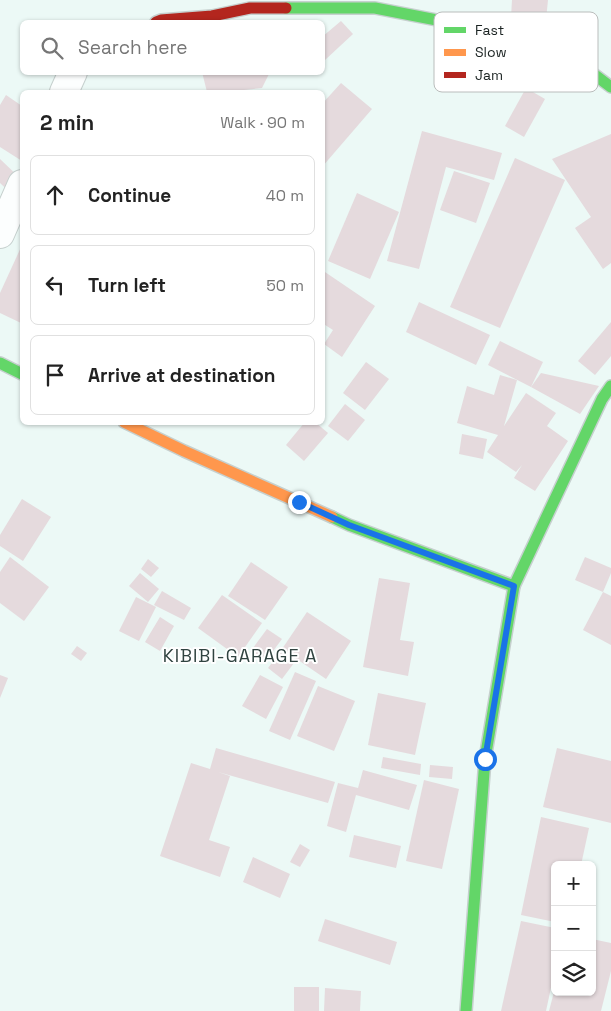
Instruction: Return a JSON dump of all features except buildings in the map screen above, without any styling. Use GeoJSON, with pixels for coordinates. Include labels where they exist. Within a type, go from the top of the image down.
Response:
{"type":"FeatureCollection","features":[{"type":"Feature","properties":{"kind":"street"},"geometry":{"type":"LineString","coordinates":[[161,20],[212,16],[250,8],[375,8],[434,19]]}},
{"type":"Feature","properties":{"kind":"street"},"geometry":{"type":"LineString","coordinates":[[65,90],[72,75]]}},
{"type":"Feature","properties":{"kind":"street"},"geometry":{"type":"LineString","coordinates":[[598,77],[611,87]]}},
{"type":"Feature","properties":{"kind":"street"},"geometry":{"type":"LineString","coordinates":[[0,234],[20,189]]}},
{"type":"Feature","properties":{"kind":"street"},"geometry":{"type":"LineString","coordinates":[[0,363],[20,373]]}},
{"type":"Feature","properties":{"kind":"street"},"geometry":{"type":"LineString","coordinates":[[466,1011],[485,759],[514,586],[602,399],[611,386]]}},
{"type":"Feature","properties":{"kind":"street"},"geometry":{"type":"LineString","coordinates":[[130,425],[349,525],[514,586]]}},
{"type":"Feature","properties":{"kind":"traffic: fast"},"geometry":{"type":"LineString","coordinates":[[286,8],[375,8],[434,19]]}},
{"type":"Feature","properties":{"kind":"traffic: fast"},"geometry":{"type":"LineString","coordinates":[[598,77],[611,87]]}},
{"type":"Feature","properties":{"kind":"traffic: fast"},"geometry":{"type":"LineString","coordinates":[[0,363],[20,373]]}},
{"type":"Feature","properties":{"kind":"traffic: fast"},"geometry":{"type":"LineString","coordinates":[[332,517],[514,586],[602,399],[611,386]]}},
{"type":"Feature","properties":{"kind":"traffic: fast"},"geometry":{"type":"LineString","coordinates":[[466,1011],[485,759],[514,586]]}},
{"type":"Feature","properties":{"kind":"traffic: slow"},"geometry":{"type":"LineString","coordinates":[[130,425],[332,517]]}},
{"type":"Feature","properties":{"kind":"traffic: jam"},"geometry":{"type":"LineString","coordinates":[[161,20],[212,16],[250,8],[286,8]]}},
{"type":"Feature","properties":{"kind":"district","name":"KIBIBI-GARAGE A"},"geometry":{"type":"Point","coordinates":[240,656]}},
{"type":"Feature","properties":{"kind":"route"},"geometry":{"type":"LineString","coordinates":[[299,502],[349,525],[514,586],[485,759]]}}]}
